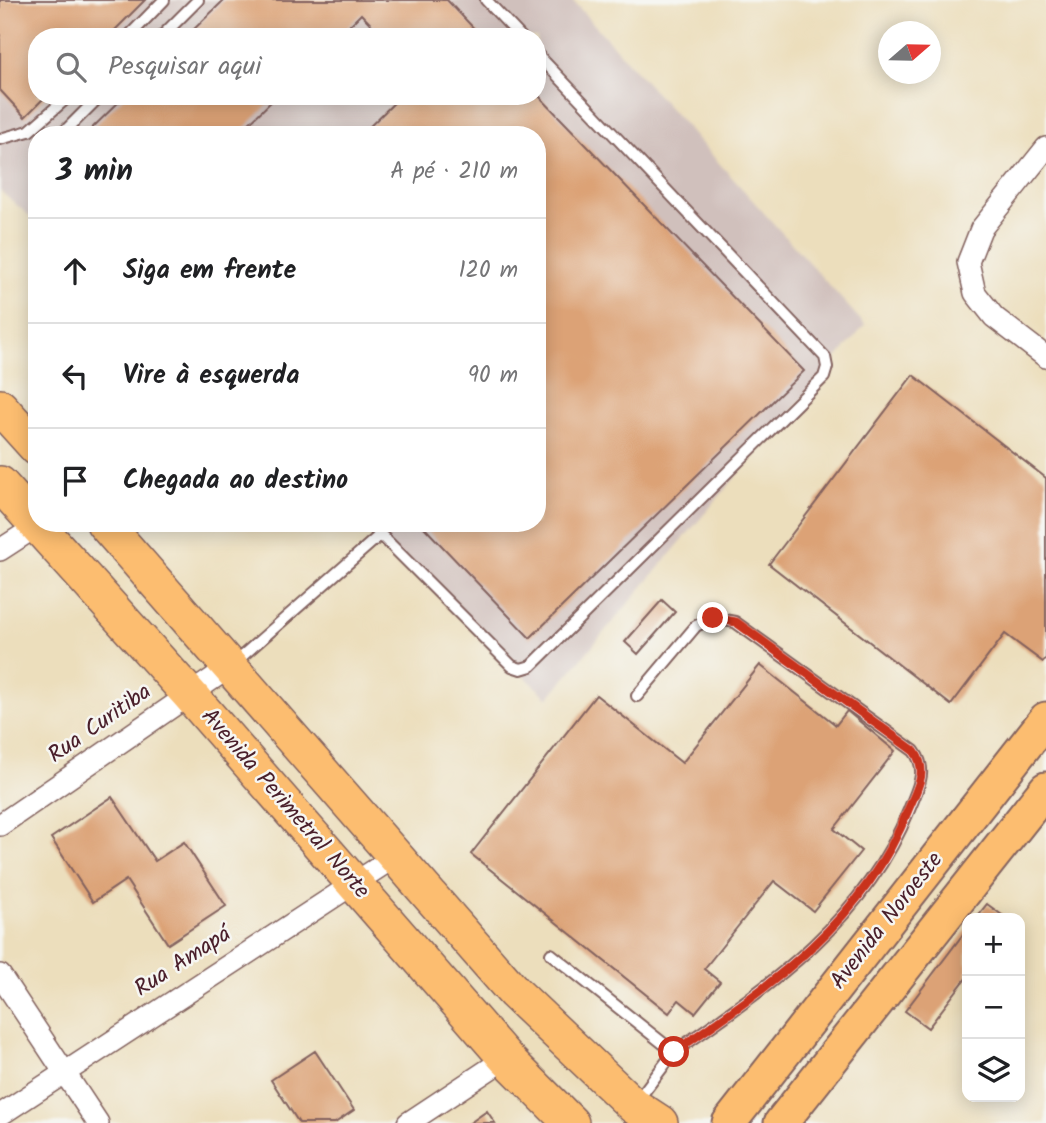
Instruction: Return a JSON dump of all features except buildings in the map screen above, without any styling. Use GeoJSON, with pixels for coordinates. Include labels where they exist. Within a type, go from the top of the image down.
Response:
{"type":"FeatureCollection","features":[{"type":"Feature","properties":{"kind":"highway"},"geometry":{"type":"LineString","coordinates":[[0,407],[28,438]]}},
{"type":"Feature","properties":{"kind":"highway","name":"Avenida Perimetral Norte"},"geometry":{"type":"LineString","coordinates":[[0,484],[28,516]]}},
{"type":"Feature","properties":{"kind":"highway","name":"Avenida Perimetral Norte"},"geometry":{"type":"LineString","coordinates":[[42,532],[189,694],[506,1058],[571,1123]]}},
{"type":"Feature","properties":{"kind":"highway"},"geometry":{"type":"LineString","coordinates":[[112,532],[514,992],[647,1115]]}},
{"type":"Feature","properties":{"kind":"main road","name":"Avenida Noroeste"},"geometry":{"type":"LineString","coordinates":[[729,1123],[1046,719]]}},
{"type":"Feature","properties":{"kind":"main road","name":"Avenida Noroeste"},"geometry":{"type":"LineString","coordinates":[[781,1123],[1046,789]]}},
{"type":"Feature","properties":{"kind":"street"},"geometry":{"type":"LineString","coordinates":[[1046,148],[981,229],[968,262],[975,293],[994,317],[1046,358]]}},
{"type":"Feature","properties":{"kind":"street"},"geometry":{"type":"LineString","coordinates":[[0,550],[28,532]]}},
{"type":"Feature","properties":{"kind":"street","name":"Rua Curitiba"},"geometry":{"type":"LineString","coordinates":[[0,825],[231,666]]}},
{"type":"Feature","properties":{"kind":"street","name":"Rua Amapá"},"geometry":{"type":"LineString","coordinates":[[0,1115],[396,856]]}},
{"type":"Feature","properties":{"kind":"street"},"geometry":{"type":"LineString","coordinates":[[0,975],[98,1123]]}},
{"type":"Feature","properties":{"kind":"street"},"geometry":{"type":"LineString","coordinates":[[408,1123],[506,1058]]}},
{"type":"Feature","properties":{"kind":"lane"},"geometry":{"type":"LineString","coordinates":[[137,28],[164,0]]}},
{"type":"Feature","properties":{"kind":"lane"},"geometry":{"type":"LineString","coordinates":[[170,28],[198,0]]}},
{"type":"Feature","properties":{"kind":"lane"},"geometry":{"type":"LineString","coordinates":[[486,0],[512,28]]}},
{"type":"Feature","properties":{"kind":"lane"},"geometry":{"type":"LineString","coordinates":[[377,532],[512,666],[521,669],[531,666],[824,377],[827,368],[825,357],[546,63]]}},
{"type":"Feature","properties":{"kind":"lane"},"geometry":{"type":"LineString","coordinates":[[35,126],[59,105]]}},
{"type":"Feature","properties":{"kind":"lane"},"geometry":{"type":"LineString","coordinates":[[70,126],[91,105]]}},
{"type":"Feature","properties":{"kind":"lane"},"geometry":{"type":"LineString","coordinates":[[0,139],[28,131]]}},
{"type":"Feature","properties":{"kind":"lane"},"geometry":{"type":"LineString","coordinates":[[231,666],[380,535]]}},
{"type":"Feature","properties":{"kind":"lane"},"geometry":{"type":"LineString","coordinates":[[638,696],[696,626],[713,618],[736,622],[914,751],[922,761],[922,775],[898,835],[852,906],[807,954],[751,999],[674,1052],[647,1115]]}},
{"type":"Feature","properties":{"kind":"lane"},"geometry":{"type":"LineString","coordinates":[[551,954],[674,1052]]}},
{"type":"Feature","properties":{"kind":"shaded area"},"geometry":{"type":"Polygon","coordinates":[[[0,0],[572,0],[865,325],[548,698],[370,532],[546,532],[546,126],[28,126],[28,214],[0,191],[0,0]]]}},
{"type":"Feature","properties":{"kind":"route"},"geometry":{"type":"LineString","coordinates":[[674,1052],[751,999],[807,954],[852,906],[898,835],[922,775],[922,761],[914,751],[736,622],[713,618]]}}]}
